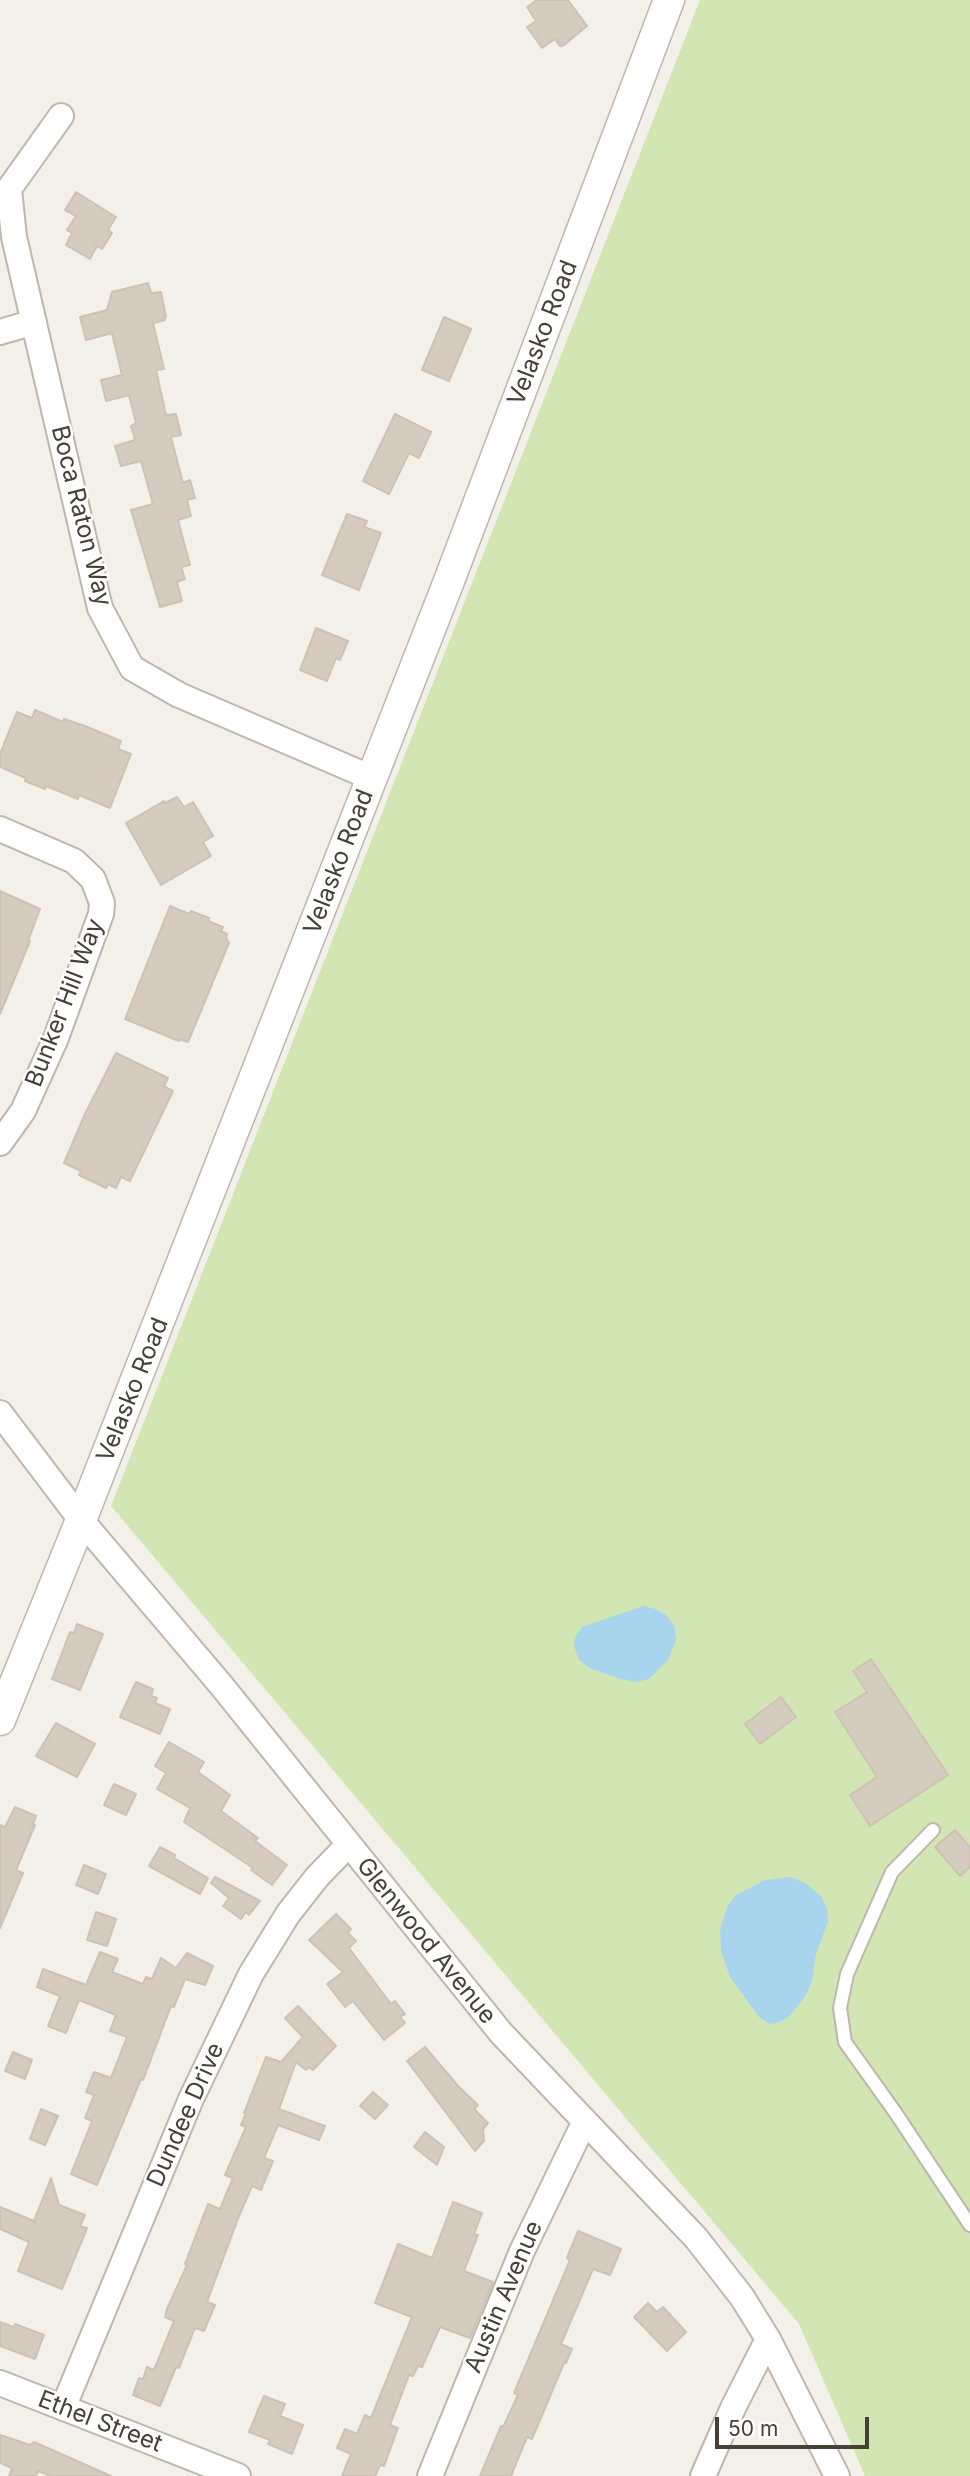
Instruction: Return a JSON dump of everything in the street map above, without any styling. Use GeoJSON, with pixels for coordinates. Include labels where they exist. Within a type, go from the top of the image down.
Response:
{"type":"FeatureCollection","features":[{"type":"Feature","properties":{"kind":"street","name":"Velasko Road"},"geometry":{"type":"LineString","coordinates":[[0,1720],[372,778],[669,0]]}},
{"type":"Feature","properties":{"kind":"street","name":"Boca Raton Way"},"geometry":{"type":"LineString","coordinates":[[61,116],[9,189],[15,237],[100,608],[132,668],[178,695],[372,778]]}},
{"type":"Feature","properties":{"kind":"street"},"geometry":{"type":"LineString","coordinates":[[0,331],[34,322]]}},
{"type":"Feature","properties":{"kind":"street","name":"Bunker Hill Way"},"geometry":{"type":"LineString","coordinates":[[0,829],[74,861],[93,879],[102,903],[101,914],[56,1038],[23,1111],[0,1143]]}},
{"type":"Feature","properties":{"kind":"street","name":"Glenwood Avenue"},"geometry":{"type":"LineString","coordinates":[[0,1413],[81,1520],[221,1685],[501,2034],[696,2238],[742,2297],[768,2339],[837,2476]]}},
{"type":"Feature","properties":{"kind":"street","name":"Dundee Drive"},"geometry":{"type":"LineString","coordinates":[[63,2408],[191,2099],[251,1974],[288,1914],[317,1877],[348,1845]]}},
{"type":"Feature","properties":{"kind":"street","name":"Austin Avenue"},"geometry":{"type":"LineString","coordinates":[[430,2476],[522,2251],[585,2121]]}},
{"type":"Feature","properties":{"kind":"street"},"geometry":{"type":"LineString","coordinates":[[703,2476],[768,2339]]}},
{"type":"Feature","properties":{"kind":"street","name":"Ethel Street"},"geometry":{"type":"LineString","coordinates":[[0,2383],[238,2476]]}},
{"type":"Feature","properties":{"kind":"lane"},"geometry":{"type":"LineString","coordinates":[[933,1829],[892,1872],[847,1974],[840,2008],[845,2042],[970,2225]]}},
{"type":"Feature","properties":{"kind":"green space"},"geometry":{"type":"Polygon","coordinates":[[[700,0],[970,0],[970,2476],[865,2476],[799,2324],[111,1506],[700,0]]]}},
{"type":"Feature","properties":{"kind":"water"},"geometry":{"type":"Polygon","coordinates":[[[643,1606],[656,1609],[667,1616],[675,1627],[676,1640],[668,1660],[649,1679],[636,1682],[617,1678],[590,1668],[579,1660],[574,1646],[575,1638],[582,1627],[643,1606]]]}},
{"type":"Feature","properties":{"kind":"water"},"geometry":{"type":"Polygon","coordinates":[[[791,1877],[805,1883],[821,1896],[827,1909],[828,1922],[816,1954],[812,1982],[806,1995],[789,2017],[769,2024],[759,2017],[730,1977],[721,1951],[720,1930],[728,1905],[736,1895],[765,1880],[791,1877]]]}},
{"type":"Feature","properties":{"kind":"building"},"geometry":{"type":"Polygon","coordinates":[[[537,0],[568,0],[587,26],[564,45],[560,46],[555,39],[542,48],[527,27],[536,21],[527,7],[537,0]]]}},
{"type":"Feature","properties":{"kind":"building"},"geometry":{"type":"Polygon","coordinates":[[[76,192],[116,217],[108,230],[112,233],[102,249],[97,246],[90,259],[66,245],[72,233],[67,230],[76,216],[65,210],[76,192]]]}},
{"type":"Feature","properties":{"kind":"building"},"geometry":{"type":"Polygon","coordinates":[[[148,283],[151,293],[161,292],[166,317],[165,320],[153,323],[164,369],[156,370],[166,415],[176,414],[181,435],[171,437],[183,483],[190,480],[195,498],[187,500],[191,516],[178,520],[190,565],[181,567],[185,579],[177,582],[182,601],[160,607],[131,510],[153,504],[141,461],[121,466],[115,446],[135,440],[131,426],[136,423],[129,395],[106,401],[101,380],[122,375],[112,333],[86,340],[80,317],[107,310],[112,292],[148,283]]]}},
{"type":"Feature","properties":{"kind":"building"},"geometry":{"type":"Polygon","coordinates":[[[444,317],[471,329],[449,381],[422,370],[444,317]]]}},
{"type":"Feature","properties":{"kind":"building"},"geometry":{"type":"Polygon","coordinates":[[[395,414],[431,432],[419,458],[409,453],[389,494],[363,481],[395,414]]]}},
{"type":"Feature","properties":{"kind":"building"},"geometry":{"type":"Polygon","coordinates":[[[347,514],[367,521],[364,527],[381,533],[359,590],[322,575],[347,514]]]}},
{"type":"Feature","properties":{"kind":"building"},"geometry":{"type":"Polygon","coordinates":[[[316,628],[348,641],[340,660],[336,658],[327,681],[300,670],[316,628]]]}},
{"type":"Feature","properties":{"kind":"building"},"geometry":{"type":"Polygon","coordinates":[[[35,710],[121,741],[118,749],[131,754],[110,808],[79,795],[78,799],[46,786],[45,789],[0,767],[0,754],[17,712],[32,718],[35,710]]]}},
{"type":"Feature","properties":{"kind":"building"},"geometry":{"type":"Polygon","coordinates":[[[177,797],[184,807],[193,802],[213,836],[203,842],[211,856],[161,885],[126,823],[164,801],[165,803],[177,797]]]}},
{"type":"Feature","properties":{"kind":"building"},"geometry":{"type":"Polygon","coordinates":[[[0,891],[40,909],[0,1014],[0,891]]]}},
{"type":"Feature","properties":{"kind":"building"},"geometry":{"type":"Polygon","coordinates":[[[170,906],[209,918],[208,921],[223,927],[221,931],[227,934],[229,943],[188,1042],[179,1041],[125,1019],[170,906]]]}},
{"type":"Feature","properties":{"kind":"building"},"geometry":{"type":"Polygon","coordinates":[[[116,1053],[168,1078],[164,1086],[173,1091],[130,1181],[121,1177],[116,1188],[108,1184],[106,1188],[79,1175],[81,1171],[64,1163],[116,1053]]]}},
{"type":"Feature","properties":{"kind":"building"},"geometry":{"type":"Polygon","coordinates":[[[77,1624],[103,1634],[80,1690],[52,1679],[70,1632],[74,1633],[77,1624]]]}},
{"type":"Feature","properties":{"kind":"building"},"geometry":{"type":"Polygon","coordinates":[[[871,1659],[948,1775],[870,1826],[850,1795],[877,1777],[835,1712],[867,1692],[853,1671],[871,1659]]]}},
{"type":"Feature","properties":{"kind":"building"},"geometry":{"type":"Polygon","coordinates":[[[136,1682],[153,1689],[151,1696],[157,1698],[155,1703],[170,1709],[160,1734],[120,1717],[136,1682]]]}},
{"type":"Feature","properties":{"kind":"building"},"geometry":{"type":"Polygon","coordinates":[[[781,1697],[796,1717],[760,1744],[745,1724],[781,1697]]]}},
{"type":"Feature","properties":{"kind":"building"},"geometry":{"type":"Polygon","coordinates":[[[56,1723],[95,1744],[77,1777],[36,1756],[56,1723]]]}},
{"type":"Feature","properties":{"kind":"building"},"geometry":{"type":"Polygon","coordinates":[[[169,1742],[204,1762],[198,1772],[230,1795],[221,1811],[258,1838],[255,1841],[287,1865],[272,1885],[251,1870],[253,1868],[184,1822],[190,1808],[157,1789],[166,1773],[155,1766],[169,1742]]]}},
{"type":"Feature","properties":{"kind":"building"},"geometry":{"type":"Polygon","coordinates":[[[114,1784],[136,1794],[126,1815],[104,1805],[114,1784]]]}},
{"type":"Feature","properties":{"kind":"building"},"geometry":{"type":"Polygon","coordinates":[[[15,1807],[36,1816],[35,1825],[16,1870],[23,1873],[0,1928],[0,1825],[5,1827],[15,1807]]]}},
{"type":"Feature","properties":{"kind":"building"},"geometry":{"type":"Polygon","coordinates":[[[955,1830],[970,1847],[970,1867],[960,1876],[935,1847],[955,1830]]]}},
{"type":"Feature","properties":{"kind":"building"},"geometry":{"type":"Polygon","coordinates":[[[160,1847],[208,1878],[200,1894],[149,1866],[160,1847]]]}},
{"type":"Feature","properties":{"kind":"building"},"geometry":{"type":"Polygon","coordinates":[[[84,1865],[106,1874],[98,1894],[76,1885],[84,1865]]]}},
{"type":"Feature","properties":{"kind":"building"},"geometry":{"type":"Polygon","coordinates":[[[215,1877],[260,1901],[249,1915],[246,1912],[241,1919],[223,1906],[229,1898],[211,1883],[215,1877]]]}},
{"type":"Feature","properties":{"kind":"building"},"geometry":{"type":"Polygon","coordinates":[[[96,1912],[116,1919],[107,1946],[87,1940],[96,1912]]]}},
{"type":"Feature","properties":{"kind":"building"},"geometry":{"type":"Polygon","coordinates":[[[336,1914],[351,1929],[348,1933],[356,1941],[349,1948],[391,2004],[395,2001],[405,2014],[400,2017],[405,2023],[384,2040],[353,2001],[345,2007],[327,1984],[343,1972],[309,1940],[336,1914]]]}},
{"type":"Feature","properties":{"kind":"building"},"geometry":{"type":"Polygon","coordinates":[[[100,1952],[118,1959],[112,1972],[143,1984],[146,1977],[152,1979],[161,1958],[176,1968],[187,1953],[213,1966],[205,1985],[185,1979],[174,2007],[171,2006],[143,2080],[141,2079],[97,2185],[71,2174],[92,2121],[85,2118],[94,2095],[86,2092],[94,2072],[111,2078],[127,2037],[110,2031],[116,2015],[79,2000],[66,2033],[48,2026],[60,1996],[37,1987],[43,1969],[86,1985],[100,1952]]]}},
{"type":"Feature","properties":{"kind":"building"},"geometry":{"type":"Polygon","coordinates":[[[298,2006],[336,2046],[313,2070],[308,2067],[306,2070],[296,2062],[279,2109],[325,2126],[319,2140],[278,2125],[264,2158],[273,2161],[261,2190],[252,2186],[207,2302],[215,2305],[204,2331],[195,2328],[160,2406],[133,2395],[139,2378],[143,2379],[147,2367],[154,2370],[174,2321],[165,2317],[167,2309],[187,2265],[185,2264],[208,2204],[220,2209],[233,2178],[225,2175],[246,2127],[241,2125],[244,2113],[266,2057],[281,2062],[303,2037],[285,2018],[298,2006]]]}},
{"type":"Feature","properties":{"kind":"building"},"geometry":{"type":"Polygon","coordinates":[[[425,2047],[478,2105],[474,2109],[488,2123],[483,2129],[484,2141],[475,2151],[407,2061],[425,2047]]]}},
{"type":"Feature","properties":{"kind":"building"},"geometry":{"type":"Polygon","coordinates":[[[13,2052],[32,2060],[25,2079],[5,2071],[13,2052]]]}},
{"type":"Feature","properties":{"kind":"building"},"geometry":{"type":"Polygon","coordinates":[[[373,2092],[388,2105],[375,2119],[360,2106],[373,2092]]]}},
{"type":"Feature","properties":{"kind":"building"},"geometry":{"type":"Polygon","coordinates":[[[41,2109],[58,2116],[45,2145],[30,2139],[41,2109]]]}},
{"type":"Feature","properties":{"kind":"building"},"geometry":{"type":"Polygon","coordinates":[[[425,2132],[444,2147],[437,2165],[414,2147],[425,2132]]]}},
{"type":"Feature","properties":{"kind":"building"},"geometry":{"type":"Polygon","coordinates":[[[51,2178],[59,2205],[85,2215],[80,2226],[87,2228],[62,2289],[18,2271],[29,2242],[0,2229],[0,2207],[34,2221],[51,2178]]]}},
{"type":"Feature","properties":{"kind":"building"},"geometry":{"type":"Polygon","coordinates":[[[453,2202],[482,2213],[474,2234],[478,2235],[464,2271],[493,2282],[470,2338],[440,2327],[422,2367],[418,2366],[413,2376],[409,2375],[390,2425],[398,2428],[384,2466],[380,2465],[375,2476],[342,2476],[351,2454],[337,2448],[345,2429],[357,2434],[365,2415],[371,2418],[412,2317],[375,2303],[398,2244],[432,2258],[453,2202]]]}},
{"type":"Feature","properties":{"kind":"building"},"geometry":{"type":"Polygon","coordinates":[[[578,2231],[621,2249],[610,2275],[593,2269],[561,2344],[572,2349],[532,2439],[527,2437],[511,2476],[480,2476],[501,2426],[503,2427],[518,2395],[514,2393],[570,2260],[567,2258],[578,2231]]]}},
{"type":"Feature","properties":{"kind":"building"},"geometry":{"type":"Polygon","coordinates":[[[648,2303],[657,2312],[663,2307],[686,2332],[667,2351],[634,2317],[648,2303]]]}},
{"type":"Feature","properties":{"kind":"building"},"geometry":{"type":"Polygon","coordinates":[[[0,2322],[14,2327],[15,2324],[44,2335],[35,2359],[0,2346],[0,2322]]]}},
{"type":"Feature","properties":{"kind":"building"},"geometry":{"type":"Polygon","coordinates":[[[264,2396],[285,2404],[280,2416],[303,2425],[292,2454],[268,2444],[270,2440],[249,2432],[264,2396]]]}},
{"type":"Feature","properties":{"kind":"building"},"geometry":{"type":"Polygon","coordinates":[[[0,2435],[30,2445],[34,2442],[111,2476],[51,2476],[38,2471],[36,2476],[9,2476],[12,2468],[0,2463],[0,2435]]]}}]}
